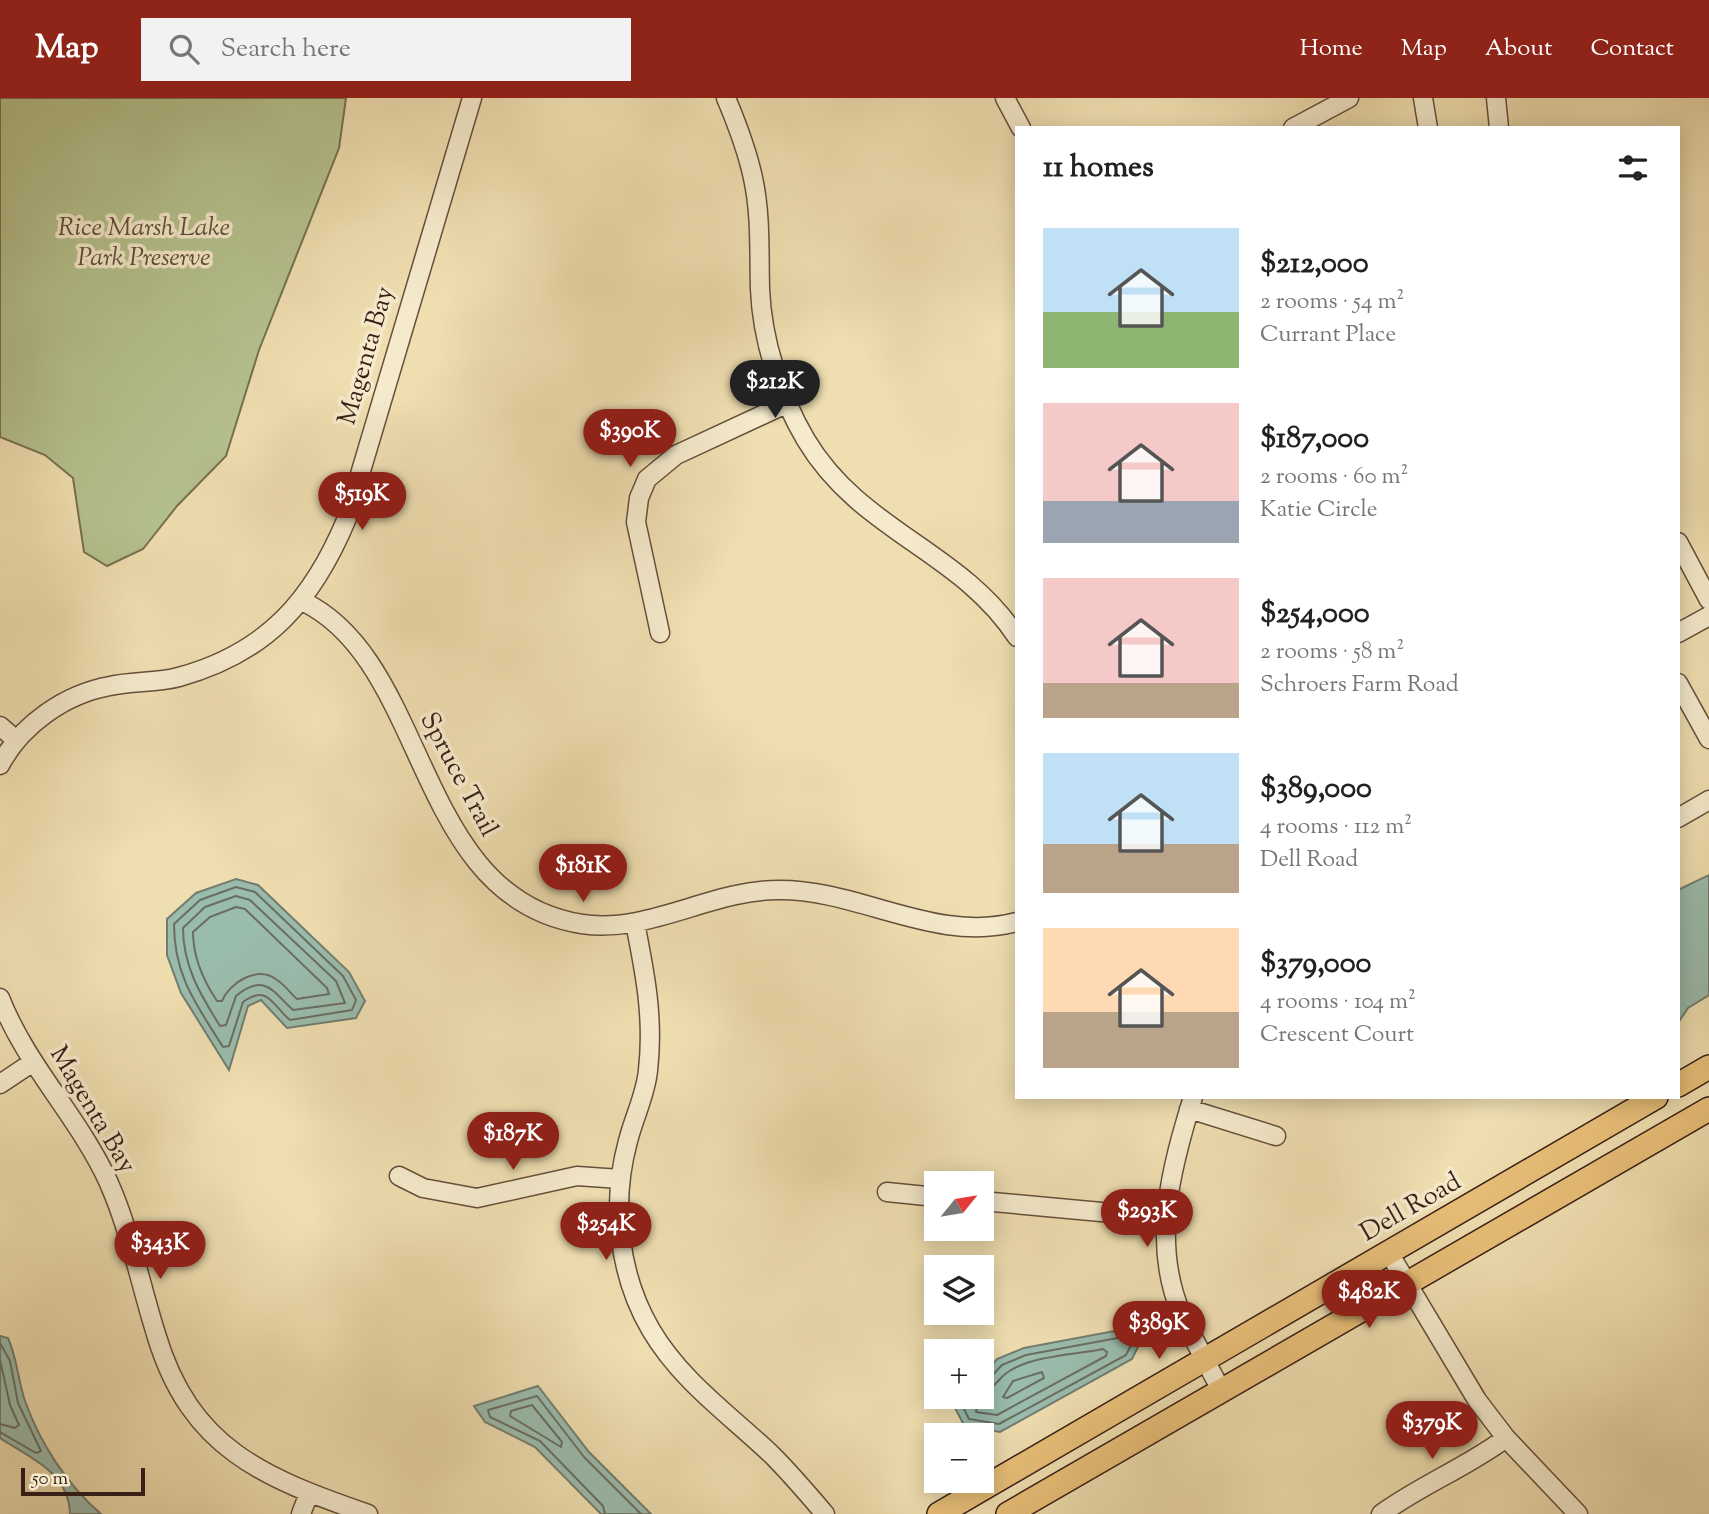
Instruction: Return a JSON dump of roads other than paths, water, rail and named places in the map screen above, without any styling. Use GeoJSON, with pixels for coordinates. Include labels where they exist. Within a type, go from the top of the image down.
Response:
{"type":"FeatureCollection","features":[{"type":"Feature","properties":{"kind":"main road"},"geometry":{"type":"LineString","coordinates":[[1680,1084],[1709,1067]]}},
{"type":"Feature","properties":{"kind":"main road","name":"Dell Road"},"geometry":{"type":"LineString","coordinates":[[939,1514],[1653,1099]]}},
{"type":"Feature","properties":{"kind":"main road"},"geometry":{"type":"LineString","coordinates":[[1008,1514],[1709,1109]]}},
{"type":"Feature","properties":{"kind":"street","name":"Magenta Bay"},"geometry":{"type":"LineString","coordinates":[[0,765],[16,740],[43,716],[71,698],[90,690],[176,678],[246,650],[276,627],[302,601],[320,575],[347,518],[472,98]]}},
{"type":"Feature","properties":{"kind":"street"},"geometry":{"type":"LineString","coordinates":[[726,98],[740,132],[754,180],[762,309],[770,355],[788,403],[806,440],[866,511],[974,584],[1000,612],[1015,634]]}},
{"type":"Feature","properties":{"kind":"street"},"geometry":{"type":"LineString","coordinates":[[1005,98],[1020,126]]}},
{"type":"Feature","properties":{"kind":"street"},"geometry":{"type":"LineString","coordinates":[[1297,126],[1349,98]]}},
{"type":"Feature","properties":{"kind":"street"},"geometry":{"type":"LineString","coordinates":[[1423,98],[1428,126]]}},
{"type":"Feature","properties":{"kind":"street"},"geometry":{"type":"LineString","coordinates":[[1496,98],[1499,126]]}},
{"type":"Feature","properties":{"kind":"street"},"geometry":{"type":"LineString","coordinates":[[660,633],[636,522],[639,498],[647,479],[676,455],[788,403]]}},
{"type":"Feature","properties":{"kind":"street"},"geometry":{"type":"LineString","coordinates":[[1680,546],[1709,600]]}},
{"type":"Feature","properties":{"kind":"street","name":"Spruce Trail"},"geometry":{"type":"LineString","coordinates":[[302,601],[323,610],[349,636],[373,669],[456,833],[475,861],[496,883],[551,916],[582,924],[635,923],[711,900],[779,890],[813,892],[945,924],[979,927],[1015,922]]}},
{"type":"Feature","properties":{"kind":"street"},"geometry":{"type":"LineString","coordinates":[[1680,632],[1709,616]]}},
{"type":"Feature","properties":{"kind":"street"},"geometry":{"type":"LineString","coordinates":[[1680,687],[1709,738]]}},
{"type":"Feature","properties":{"kind":"street"},"geometry":{"type":"LineString","coordinates":[[0,726],[16,740]]}},
{"type":"Feature","properties":{"kind":"street"},"geometry":{"type":"LineString","coordinates":[[1680,817],[1709,800]]}},
{"type":"Feature","properties":{"kind":"street"},"geometry":{"type":"LineString","coordinates":[[635,923],[650,1007],[651,1039],[648,1074],[620,1179],[618,1217],[634,1295],[651,1330],[673,1363],[771,1455],[825,1514]]}},
{"type":"Feature","properties":{"kind":"street","name":"Magenta Bay"},"geometry":{"type":"LineString","coordinates":[[0,998],[33,1062],[85,1140],[108,1181],[124,1224],[156,1337],[168,1370],[185,1401],[208,1429],[234,1454],[263,1473],[368,1514]]}},
{"type":"Feature","properties":{"kind":"street"},"geometry":{"type":"LineString","coordinates":[[0,1084],[33,1062]]}},
{"type":"Feature","properties":{"kind":"street"},"geometry":{"type":"LineString","coordinates":[[1221,1390],[1177,1299],[1169,1263],[1166,1219],[1175,1158],[1191,1103],[1276,1136]]}},
{"type":"Feature","properties":{"kind":"street"},"geometry":{"type":"LineString","coordinates":[[399,1176],[424,1188],[477,1198],[577,1177],[620,1179]]}},
{"type":"Feature","properties":{"kind":"street"},"geometry":{"type":"LineString","coordinates":[[887,1192],[924,1196]]}},
{"type":"Feature","properties":{"kind":"street"},"geometry":{"type":"LineString","coordinates":[[994,1202],[1166,1219]]}},
{"type":"Feature","properties":{"kind":"street"},"geometry":{"type":"LineString","coordinates":[[1389,1253],[1450,1359],[1506,1438],[1578,1514]]}},
{"type":"Feature","properties":{"kind":"street"},"geometry":{"type":"LineString","coordinates":[[1381,1514],[1408,1495],[1472,1463],[1506,1438]]}},
{"type":"Feature","properties":{"kind":"street"},"geometry":{"type":"LineString","coordinates":[[301,1514],[309,1493]]}},
{"type":"Feature","properties":{"kind":"water"},"geometry":{"type":"Polygon","coordinates":[[[1709,875],[1709,995],[1688,1008],[1680,1020],[1680,889],[1709,875]]]}},
{"type":"Feature","properties":{"kind":"water"},"geometry":{"type":"Polygon","coordinates":[[[236,879],[258,885],[349,972],[365,1001],[356,1018],[287,1028],[261,1000],[248,1006],[229,1070],[181,993],[167,955],[167,919],[196,893],[236,879]]]}},
{"type":"Feature","properties":{"kind":"water"},"geometry":{"type":"Polygon","coordinates":[[[1125,1329],[1142,1339],[1132,1359],[1000,1432],[994,1431],[994,1423],[963,1423],[956,1409],[994,1409],[994,1363],[1024,1348],[1125,1329]]]}},
{"type":"Feature","properties":{"kind":"water"},"geometry":{"type":"Polygon","coordinates":[[[0,1336],[8,1338],[25,1401],[47,1448],[66,1477],[101,1514],[70,1514],[68,1499],[55,1477],[35,1460],[0,1438],[0,1336]]]}},
{"type":"Feature","properties":{"kind":"water"},"geometry":{"type":"Polygon","coordinates":[[[538,1386],[589,1452],[651,1514],[601,1514],[535,1447],[485,1422],[474,1406],[538,1386]]]}},
{"type":"Feature","properties":{"kind":"park label","name":"Rice Marsh Lake Park Preserve"},"geometry":{"type":"Point","coordinates":[144,243]}}]}
